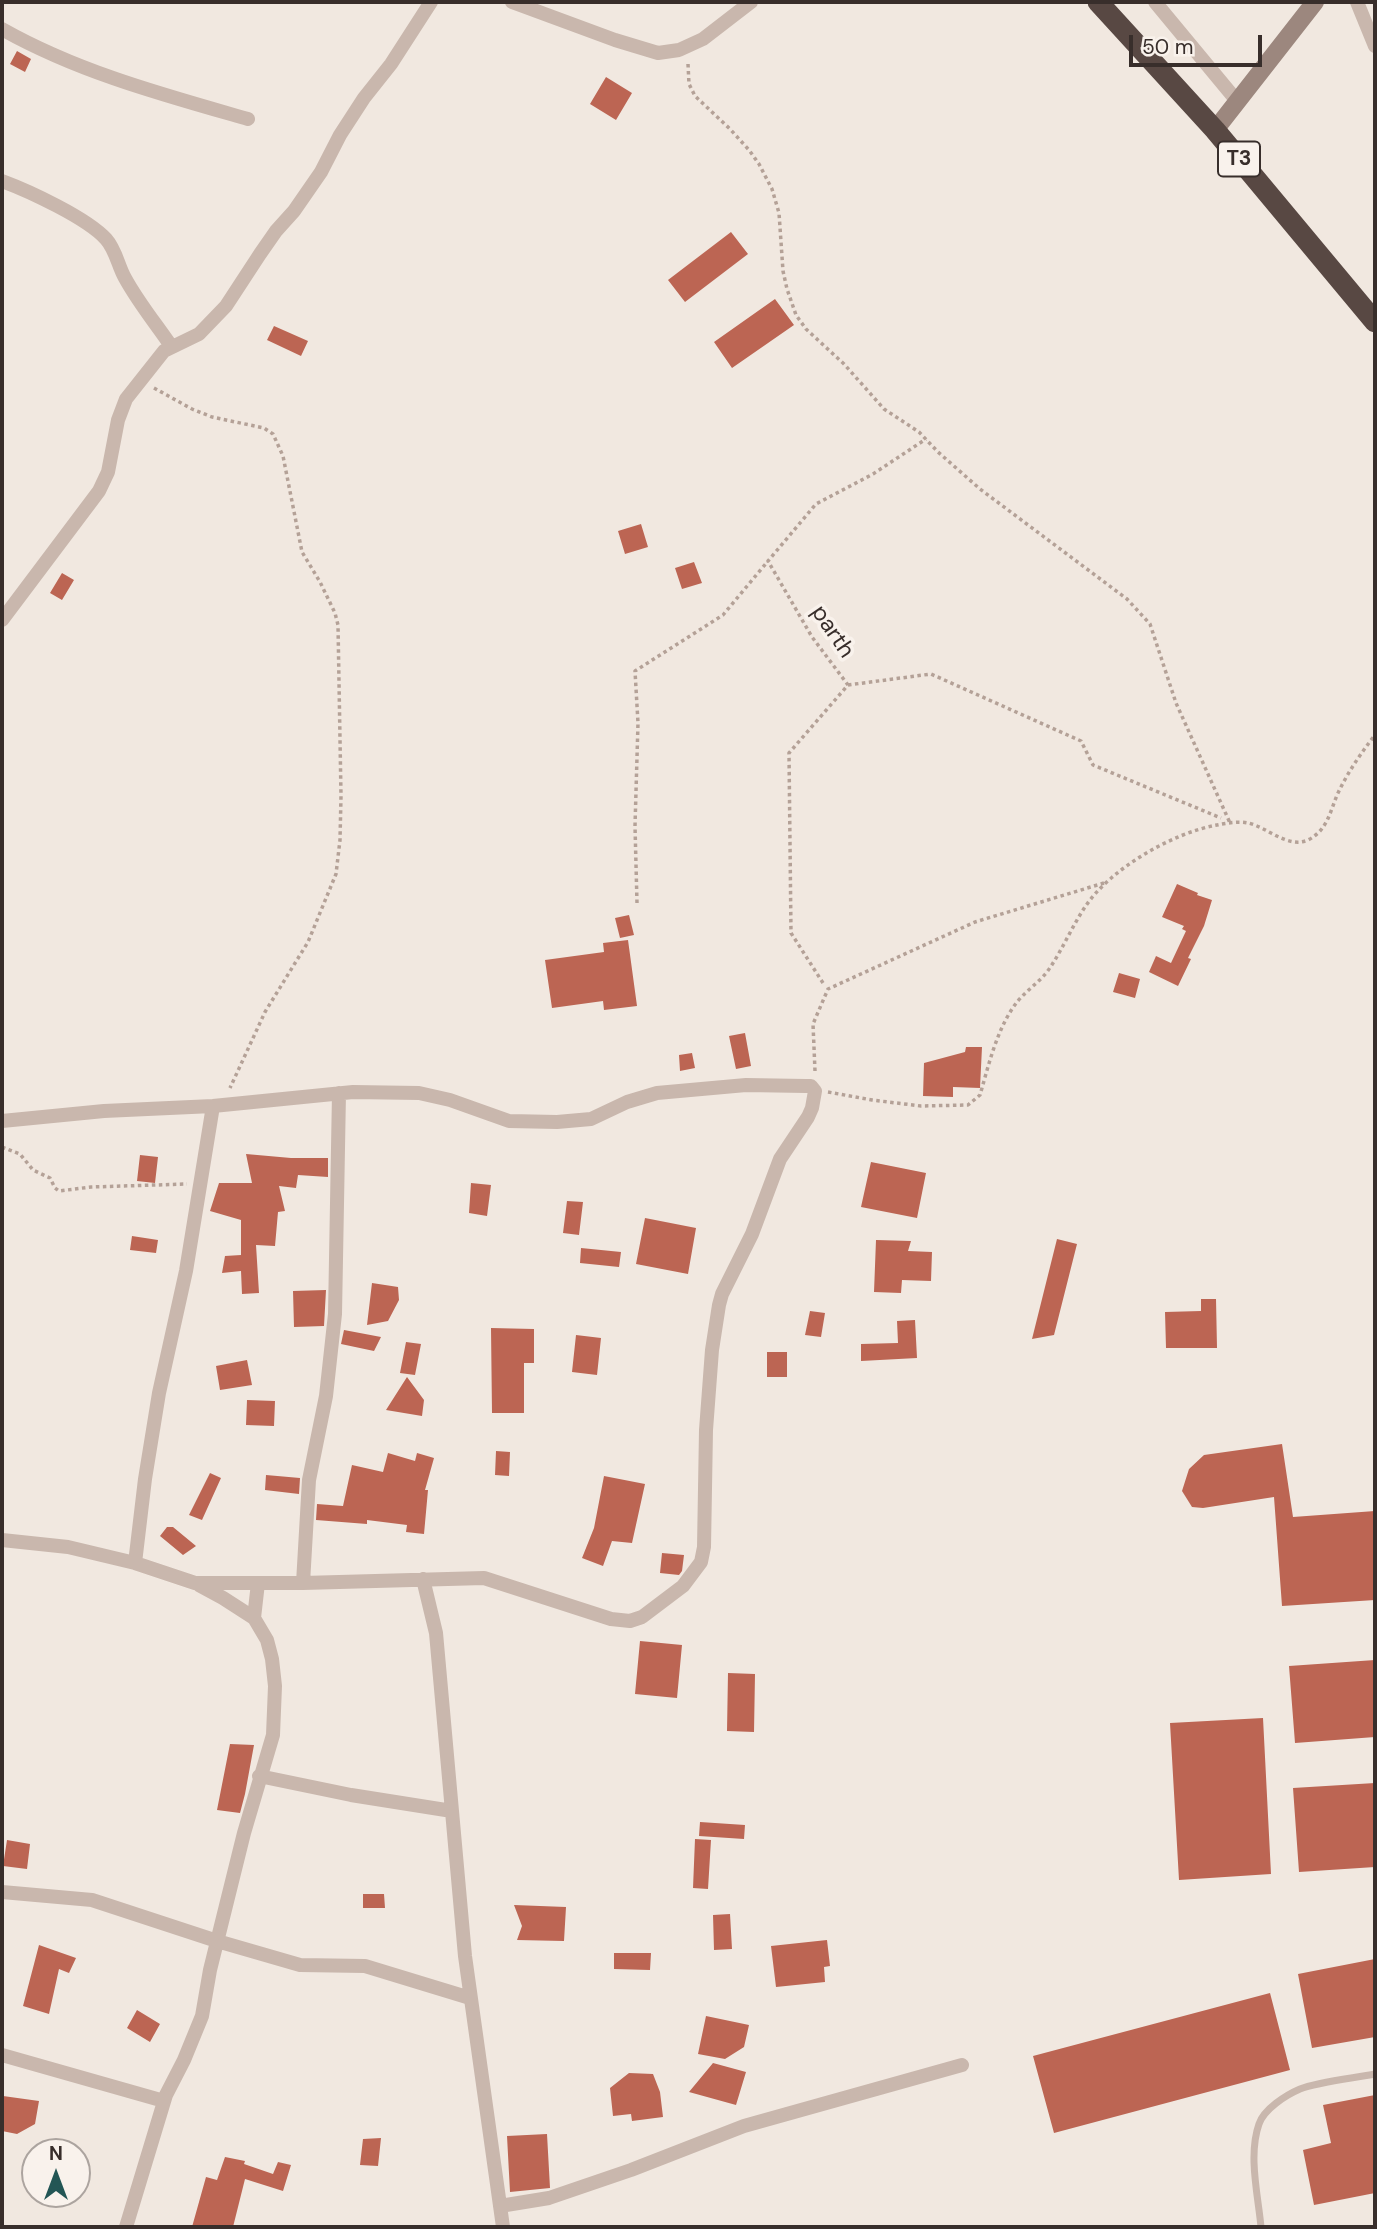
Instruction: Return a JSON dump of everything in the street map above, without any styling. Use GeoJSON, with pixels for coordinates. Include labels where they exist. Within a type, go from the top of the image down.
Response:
{"type":"FeatureCollection","features":[{"type":"Feature","properties":{"kind":"highway","name":"T3"},"geometry":{"type":"LineString","coordinates":[[1098,2],[1215,130],[1375,322]]}},
{"type":"Feature","properties":{"kind":"street"},"geometry":{"type":"LineString","coordinates":[[2,620],[99,491],[108,472],[121,409],[139,381],[158,357],[171,346],[199,334],[226,306],[271,239],[295,211],[364,97],[391,64],[431,2]]}},
{"type":"Feature","properties":{"kind":"street"},"geometry":{"type":"LineString","coordinates":[[512,2],[649,51],[668,52],[703,39],[751,2]]}},
{"type":"Feature","properties":{"kind":"street"},"geometry":{"type":"LineString","coordinates":[[1155,2],[1237,101]]}},
{"type":"Feature","properties":{"kind":"street"},"geometry":{"type":"LineString","coordinates":[[1215,130],[1315,2]]}},
{"type":"Feature","properties":{"kind":"street"},"geometry":{"type":"LineString","coordinates":[[1357,2],[1375,46]]}},
{"type":"Feature","properties":{"kind":"street"},"geometry":{"type":"LineString","coordinates":[[2,29],[24,42],[86,69],[248,119]]}},
{"type":"Feature","properties":{"kind":"street"},"geometry":{"type":"LineString","coordinates":[[2,181],[77,218],[105,238],[124,277],[171,346]]}},
{"type":"Feature","properties":{"kind":"street"},"geometry":{"type":"LineString","coordinates":[[2,1122],[104,1111],[218,1105],[339,1093],[419,1093],[450,1100],[509,1121],[532,1123],[590,1119],[638,1098],[675,1091],[746,1085],[811,1086],[815,1091],[808,1117],[780,1158],[752,1234],[722,1294],[712,1350],[706,1430],[704,1547],[701,1562],[684,1586],[642,1616],[621,1621],[484,1578],[195,1583]]}},
{"type":"Feature","properties":{"kind":"street"},"geometry":{"type":"LineString","coordinates":[[303,1583],[309,1480],[326,1396],[335,1314],[339,1093]]}},
{"type":"Feature","properties":{"kind":"street"},"geometry":{"type":"LineString","coordinates":[[135,1563],[159,1393],[218,1105]]}},
{"type":"Feature","properties":{"kind":"street"},"geometry":{"type":"LineString","coordinates":[[2,1540],[68,1547],[135,1563],[195,1583],[254,1618],[267,1640],[272,1659],[275,1686],[273,1735],[259,1776],[217,1941],[202,2017],[164,2101],[126,2227]]}},
{"type":"Feature","properties":{"kind":"street"},"geometry":{"type":"LineString","coordinates":[[423,1579],[436,1633],[470,1998],[503,2227]]}},
{"type":"Feature","properties":{"kind":"street"},"geometry":{"type":"LineString","coordinates":[[254,1618],[258,1583]]}},
{"type":"Feature","properties":{"kind":"street"},"geometry":{"type":"LineString","coordinates":[[259,1776],[351,1795],[452,1811]]}},
{"type":"Feature","properties":{"kind":"street"},"geometry":{"type":"LineString","coordinates":[[2,1892],[92,1900],[299,1965],[365,1966],[470,1998]]}},
{"type":"Feature","properties":{"kind":"street"},"geometry":{"type":"LineString","coordinates":[[2,2054],[164,2101]]}},
{"type":"Feature","properties":{"kind":"street"},"geometry":{"type":"LineString","coordinates":[[500,2206],[549,2198],[631,2170],[744,2126],[962,2065]]}},
{"type":"Feature","properties":{"kind":"lane"},"geometry":{"type":"LineString","coordinates":[[1261,2227],[1255,2171],[1255,2144],[1259,2121],[1276,2103],[1301,2089],[1375,2074]]}},
{"type":"Feature","properties":{"kind":"path"},"geometry":{"type":"LineString","coordinates":[[692,45],[687,72],[695,96],[749,150],[772,189],[779,213],[786,289],[796,315],[806,329],[844,364],[884,409],[919,432],[980,489],[1127,599],[1150,624],[1176,703],[1230,823]]}},
{"type":"Feature","properties":{"kind":"path"},"geometry":{"type":"LineString","coordinates":[[139,381],[192,410],[264,428],[273,434],[283,456],[302,552],[320,582],[338,625],[341,796],[336,874],[308,942],[265,1012],[218,1105]]}},
{"type":"Feature","properties":{"kind":"path"},"geometry":{"type":"LineString","coordinates":[[638,903],[635,826],[638,723],[635,671],[723,615],[816,504],[873,474],[926,439]]}},
{"type":"Feature","properties":{"kind":"path","name":"parth"},"geometry":{"type":"LineString","coordinates":[[768,561],[812,637],[848,685],[789,753],[791,933],[823,983]]}},
{"type":"Feature","properties":{"kind":"path"},"geometry":{"type":"LineString","coordinates":[[848,685],[931,674],[1080,741],[1093,765],[1221,818]]}},
{"type":"Feature","properties":{"kind":"path"},"geometry":{"type":"LineString","coordinates":[[1104,883],[975,922],[828,989],[813,1024],[815,1091],[921,1106],[968,1105],[980,1095],[997,1039],[1016,1003],[1046,973],[1085,906],[1104,883],[1143,856],[1176,838],[1214,825],[1247,822],[1293,842],[1310,839],[1322,830],[1337,795],[1359,756],[1375,735]]}},
{"type":"Feature","properties":{"kind":"path"},"geometry":{"type":"LineString","coordinates":[[2,1147],[20,1154],[33,1170],[50,1178],[59,1191],[91,1187],[200,1183]]}},
{"type":"Feature","properties":{"kind":"building"},"geometry":{"type":"Polygon","coordinates":[[[17,51],[31,59],[25,72],[10,64],[17,51]]]}},
{"type":"Feature","properties":{"kind":"building"},"geometry":{"type":"Polygon","coordinates":[[[606,77],[632,93],[616,120],[590,104],[606,77]]]}},
{"type":"Feature","properties":{"kind":"building"},"geometry":{"type":"Polygon","coordinates":[[[731,232],[748,254],[685,302],[668,280],[731,232]]]}},
{"type":"Feature","properties":{"kind":"building"},"geometry":{"type":"Polygon","coordinates":[[[775,299],[794,325],[732,368],[714,342],[775,299]]]}},
{"type":"Feature","properties":{"kind":"building"},"geometry":{"type":"Polygon","coordinates":[[[274,326],[308,341],[301,356],[267,340],[274,326]]]}},
{"type":"Feature","properties":{"kind":"building"},"geometry":{"type":"Polygon","coordinates":[[[641,524],[648,547],[625,554],[618,531],[641,524]]]}},
{"type":"Feature","properties":{"kind":"building"},"geometry":{"type":"Polygon","coordinates":[[[694,562],[702,583],[682,589],[675,568],[694,562]]]}},
{"type":"Feature","properties":{"kind":"building"},"geometry":{"type":"Polygon","coordinates":[[[62,573],[74,580],[62,600],[50,593],[62,573]]]}},
{"type":"Feature","properties":{"kind":"building"},"geometry":{"type":"Polygon","coordinates":[[[1177,884],[1212,900],[1204,926],[1188,958],[1191,959],[1178,986],[1149,972],[1156,956],[1171,963],[1186,931],[1182,929],[1184,926],[1162,917],[1177,884]]]}},
{"type":"Feature","properties":{"kind":"building"},"geometry":{"type":"Polygon","coordinates":[[[629,915],[634,935],[620,938],[615,918],[629,915]]]}},
{"type":"Feature","properties":{"kind":"building"},"geometry":{"type":"Polygon","coordinates":[[[628,940],[637,1006],[604,1010],[603,1001],[552,1008],[545,960],[604,952],[603,943],[628,940]]]}},
{"type":"Feature","properties":{"kind":"building"},"geometry":{"type":"Polygon","coordinates":[[[1119,973],[1140,979],[1135,998],[1113,992],[1119,973]]]}},
{"type":"Feature","properties":{"kind":"building"},"geometry":{"type":"Polygon","coordinates":[[[745,1033],[751,1066],[736,1069],[729,1036],[745,1033]]]}},
{"type":"Feature","properties":{"kind":"building"},"geometry":{"type":"Polygon","coordinates":[[[966,1047],[982,1047],[980,1088],[953,1087],[953,1097],[923,1096],[924,1063],[965,1052],[966,1047]]]}},
{"type":"Feature","properties":{"kind":"building"},"geometry":{"type":"Polygon","coordinates":[[[692,1053],[695,1068],[680,1071],[679,1055],[692,1053]]]}},
{"type":"Feature","properties":{"kind":"building"},"geometry":{"type":"Polygon","coordinates":[[[246,1154],[328,1158],[328,1177],[298,1175],[296,1188],[279,1186],[285,1211],[278,1212],[275,1246],[256,1245],[259,1293],[242,1294],[241,1271],[222,1273],[225,1256],[241,1255],[241,1220],[210,1211],[219,1183],[252,1183],[246,1154]]]}},
{"type":"Feature","properties":{"kind":"building"},"geometry":{"type":"Polygon","coordinates":[[[140,1155],[158,1157],[155,1183],[137,1181],[140,1155]]]}},
{"type":"Feature","properties":{"kind":"building"},"geometry":{"type":"Polygon","coordinates":[[[871,1162],[926,1173],[917,1218],[861,1207],[871,1162]]]}},
{"type":"Feature","properties":{"kind":"building"},"geometry":{"type":"Polygon","coordinates":[[[471,1183],[491,1185],[487,1216],[469,1213],[471,1183]]]}},
{"type":"Feature","properties":{"kind":"building"},"geometry":{"type":"Polygon","coordinates":[[[567,1201],[583,1202],[579,1235],[563,1233],[567,1201]]]}},
{"type":"Feature","properties":{"kind":"building"},"geometry":{"type":"Polygon","coordinates":[[[645,1218],[696,1228],[688,1274],[636,1264],[645,1218]]]}},
{"type":"Feature","properties":{"kind":"building"},"geometry":{"type":"Polygon","coordinates":[[[132,1236],[158,1240],[156,1253],[130,1250],[132,1236]]]}},
{"type":"Feature","properties":{"kind":"building"},"geometry":{"type":"Polygon","coordinates":[[[1057,1239],[1077,1244],[1054,1335],[1032,1339],[1057,1239]]]}},
{"type":"Feature","properties":{"kind":"building"},"geometry":{"type":"Polygon","coordinates":[[[876,1240],[911,1241],[908,1251],[932,1252],[931,1281],[902,1280],[901,1293],[874,1292],[876,1240]]]}},
{"type":"Feature","properties":{"kind":"building"},"geometry":{"type":"Polygon","coordinates":[[[581,1248],[621,1252],[619,1267],[580,1263],[581,1248]]]}},
{"type":"Feature","properties":{"kind":"building"},"geometry":{"type":"Polygon","coordinates":[[[372,1283],[398,1287],[399,1300],[388,1321],[367,1325],[372,1283]]]}},
{"type":"Feature","properties":{"kind":"building"},"geometry":{"type":"Polygon","coordinates":[[[326,1290],[324,1326],[294,1327],[293,1291],[326,1290]]]}},
{"type":"Feature","properties":{"kind":"building"},"geometry":{"type":"Polygon","coordinates":[[[1201,1299],[1216,1299],[1217,1348],[1166,1348],[1165,1312],[1201,1311],[1201,1299]]]}},
{"type":"Feature","properties":{"kind":"building"},"geometry":{"type":"Polygon","coordinates":[[[810,1311],[825,1313],[821,1337],[805,1335],[810,1311]]]}},
{"type":"Feature","properties":{"kind":"building"},"geometry":{"type":"Polygon","coordinates":[[[915,1320],[917,1358],[861,1361],[861,1344],[898,1343],[897,1321],[915,1320]]]}},
{"type":"Feature","properties":{"kind":"building"},"geometry":{"type":"Polygon","coordinates":[[[491,1328],[534,1329],[534,1363],[524,1363],[524,1413],[492,1413],[491,1328]]]}},
{"type":"Feature","properties":{"kind":"building"},"geometry":{"type":"Polygon","coordinates":[[[344,1330],[381,1337],[374,1351],[341,1344],[344,1330]]]}},
{"type":"Feature","properties":{"kind":"building"},"geometry":{"type":"Polygon","coordinates":[[[576,1335],[601,1338],[597,1375],[572,1372],[576,1335]]]}},
{"type":"Feature","properties":{"kind":"building"},"geometry":{"type":"Polygon","coordinates":[[[406,1342],[421,1344],[415,1375],[400,1373],[406,1342]]]}},
{"type":"Feature","properties":{"kind":"building"},"geometry":{"type":"Polygon","coordinates":[[[767,1352],[787,1352],[787,1377],[767,1377],[767,1352]]]}},
{"type":"Feature","properties":{"kind":"building"},"geometry":{"type":"Polygon","coordinates":[[[247,1360],[252,1385],[220,1390],[216,1366],[247,1360]]]}},
{"type":"Feature","properties":{"kind":"building"},"geometry":{"type":"Polygon","coordinates":[[[407,1377],[424,1400],[422,1416],[386,1410],[407,1377]]]}},
{"type":"Feature","properties":{"kind":"building"},"geometry":{"type":"Polygon","coordinates":[[[247,1400],[275,1401],[274,1426],[246,1425],[247,1400]]]}},
{"type":"Feature","properties":{"kind":"building"},"geometry":{"type":"Polygon","coordinates":[[[1282,1444],[1293,1517],[1375,1511],[1375,1600],[1282,1606],[1274,1497],[1203,1508],[1192,1507],[1182,1491],[1189,1469],[1204,1455],[1282,1444]]]}},
{"type":"Feature","properties":{"kind":"building"},"geometry":{"type":"Polygon","coordinates":[[[496,1451],[510,1452],[509,1476],[495,1475],[496,1451]]]}},
{"type":"Feature","properties":{"kind":"building"},"geometry":{"type":"Polygon","coordinates":[[[388,1453],[415,1461],[417,1453],[434,1458],[425,1490],[428,1490],[424,1534],[406,1532],[407,1525],[367,1520],[367,1524],[316,1520],[317,1504],[343,1506],[352,1465],[383,1472],[388,1453]]]}},
{"type":"Feature","properties":{"kind":"building"},"geometry":{"type":"Polygon","coordinates":[[[210,1473],[221,1478],[202,1520],[189,1515],[210,1473]]]}},
{"type":"Feature","properties":{"kind":"building"},"geometry":{"type":"Polygon","coordinates":[[[266,1475],[300,1478],[299,1494],[265,1490],[266,1475]]]}},
{"type":"Feature","properties":{"kind":"building"},"geometry":{"type":"Polygon","coordinates":[[[604,1476],[645,1484],[632,1543],[612,1541],[603,1566],[582,1558],[594,1528],[604,1476]]]}},
{"type":"Feature","properties":{"kind":"building"},"geometry":{"type":"Polygon","coordinates":[[[167,1527],[173,1527],[196,1546],[183,1555],[160,1536],[167,1527]]]}},
{"type":"Feature","properties":{"kind":"building"},"geometry":{"type":"Polygon","coordinates":[[[662,1553],[684,1555],[679,1575],[660,1573],[662,1553]]]}},
{"type":"Feature","properties":{"kind":"building"},"geometry":{"type":"Polygon","coordinates":[[[640,1641],[682,1645],[677,1698],[635,1694],[640,1641]]]}},
{"type":"Feature","properties":{"kind":"building"},"geometry":{"type":"Polygon","coordinates":[[[1375,1660],[1375,1737],[1295,1743],[1289,1666],[1375,1660]]]}},
{"type":"Feature","properties":{"kind":"building"},"geometry":{"type":"Polygon","coordinates":[[[728,1673],[755,1674],[754,1732],[727,1731],[728,1673]]]}},
{"type":"Feature","properties":{"kind":"building"},"geometry":{"type":"Polygon","coordinates":[[[1263,1718],[1271,1874],[1179,1880],[1170,1723],[1263,1718]]]}},
{"type":"Feature","properties":{"kind":"building"},"geometry":{"type":"Polygon","coordinates":[[[230,1744],[254,1745],[240,1813],[217,1810],[230,1744]]]}},
{"type":"Feature","properties":{"kind":"building"},"geometry":{"type":"Polygon","coordinates":[[[1375,1783],[1375,1867],[1299,1872],[1293,1788],[1375,1783]]]}},
{"type":"Feature","properties":{"kind":"building"},"geometry":{"type":"Polygon","coordinates":[[[700,1822],[745,1825],[744,1839],[699,1836],[700,1822]]]}},
{"type":"Feature","properties":{"kind":"building"},"geometry":{"type":"Polygon","coordinates":[[[695,1839],[711,1840],[708,1889],[693,1888],[695,1839]]]}},
{"type":"Feature","properties":{"kind":"building"},"geometry":{"type":"Polygon","coordinates":[[[7,1840],[30,1844],[27,1869],[3,1866],[7,1840]]]}},
{"type":"Feature","properties":{"kind":"building"},"geometry":{"type":"Polygon","coordinates":[[[363,1894],[384,1894],[385,1908],[363,1908],[363,1894]]]}},
{"type":"Feature","properties":{"kind":"building"},"geometry":{"type":"Polygon","coordinates":[[[514,1905],[566,1907],[564,1941],[517,1940],[522,1926],[514,1905]]]}},
{"type":"Feature","properties":{"kind":"building"},"geometry":{"type":"Polygon","coordinates":[[[730,1914],[732,1949],[714,1950],[713,1915],[730,1914]]]}},
{"type":"Feature","properties":{"kind":"building"},"geometry":{"type":"Polygon","coordinates":[[[827,1940],[830,1966],[824,1967],[825,1982],[776,1987],[771,1946],[827,1940]]]}},
{"type":"Feature","properties":{"kind":"building"},"geometry":{"type":"Polygon","coordinates":[[[39,1945],[76,1958],[69,1973],[59,1969],[49,2014],[23,2006],[39,1945]]]}},
{"type":"Feature","properties":{"kind":"building"},"geometry":{"type":"Polygon","coordinates":[[[614,1953],[651,1953],[650,1970],[614,1969],[614,1953]]]}},
{"type":"Feature","properties":{"kind":"building"},"geometry":{"type":"Polygon","coordinates":[[[1375,1959],[1375,2037],[1312,2048],[1298,1974],[1375,1959]]]}},
{"type":"Feature","properties":{"kind":"building"},"geometry":{"type":"Polygon","coordinates":[[[1270,1993],[1290,2070],[1054,2133],[1033,2056],[1270,1993]]]}},
{"type":"Feature","properties":{"kind":"building"},"geometry":{"type":"Polygon","coordinates":[[[137,2010],[160,2024],[150,2042],[127,2028],[137,2010]]]}},
{"type":"Feature","properties":{"kind":"building"},"geometry":{"type":"Polygon","coordinates":[[[706,2016],[749,2025],[744,2047],[725,2059],[698,2054],[706,2016]]]}},
{"type":"Feature","properties":{"kind":"building"},"geometry":{"type":"Polygon","coordinates":[[[713,2063],[746,2072],[736,2105],[689,2092],[713,2063]]]}},
{"type":"Feature","properties":{"kind":"building"},"geometry":{"type":"Polygon","coordinates":[[[629,2073],[653,2074],[660,2092],[663,2117],[632,2121],[631,2114],[613,2116],[610,2088],[629,2073]]]}},
{"type":"Feature","properties":{"kind":"building"},"geometry":{"type":"Polygon","coordinates":[[[1375,2095],[1375,2193],[1314,2205],[1303,2150],[1331,2143],[1323,2105],[1375,2095]]]}},
{"type":"Feature","properties":{"kind":"building"},"geometry":{"type":"Polygon","coordinates":[[[3,2096],[39,2101],[35,2124],[17,2134],[2,2131],[3,2096]]]}},
{"type":"Feature","properties":{"kind":"building"},"geometry":{"type":"Polygon","coordinates":[[[547,2134],[550,2188],[510,2192],[507,2136],[547,2134]]]}},
{"type":"Feature","properties":{"kind":"building"},"geometry":{"type":"Polygon","coordinates":[[[381,2138],[378,2166],[360,2165],[363,2139],[381,2138]]]}},
{"type":"Feature","properties":{"kind":"building"},"geometry":{"type":"Polygon","coordinates":[[[225,2157],[245,2161],[244,2164],[273,2174],[278,2162],[291,2165],[283,2191],[245,2179],[233,2227],[192,2227],[206,2177],[217,2180],[225,2157]]]}}]}
